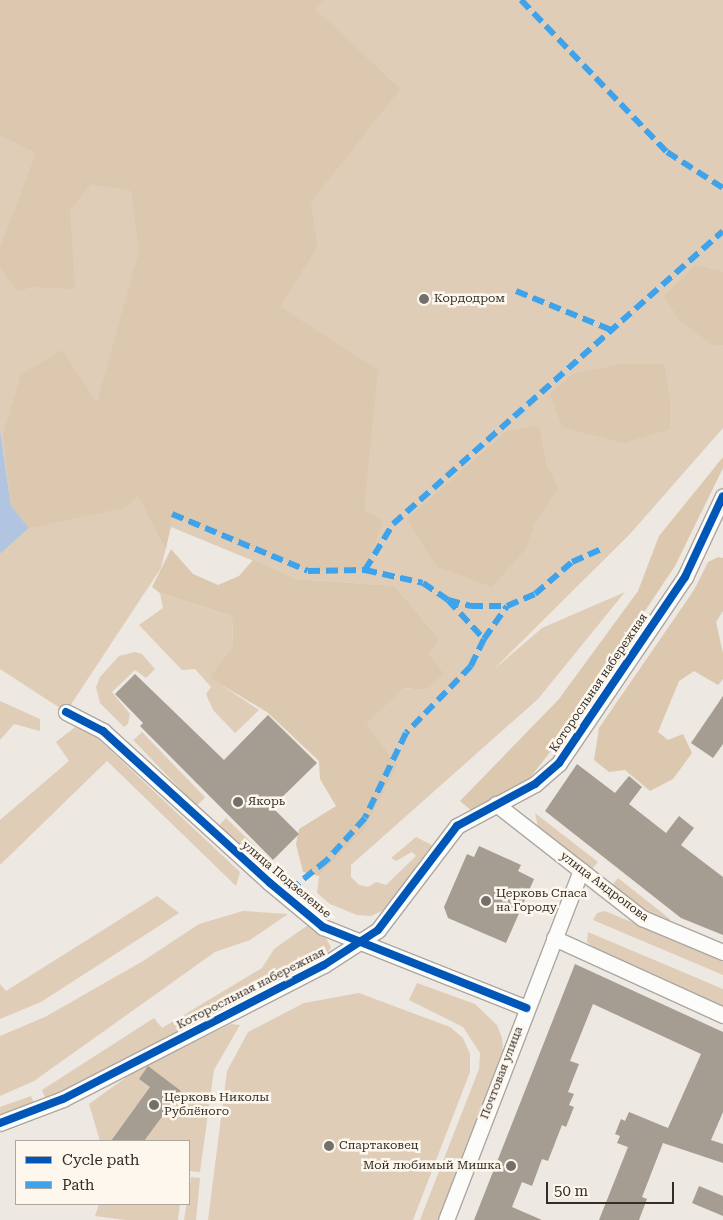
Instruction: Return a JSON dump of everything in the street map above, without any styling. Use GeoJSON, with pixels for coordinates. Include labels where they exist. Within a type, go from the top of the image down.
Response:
{"type":"FeatureCollection","features":[{"type":"Feature","properties":{"kind":"street","name":"Которосльная набережная"},"geometry":{"type":"LineString","coordinates":[[0,1123],[63,1099],[360,943],[385,922],[453,830],[541,779],[564,755],[685,577],[723,496]]}},
{"type":"Feature","properties":{"kind":"street","name":"улица Подзеленье"},"geometry":{"type":"LineString","coordinates":[[66,712],[103,731],[313,920],[332,933],[527,1008]]}},
{"type":"Feature","properties":{"kind":"street","name":"улица Андропова"},"geometry":{"type":"LineString","coordinates":[[496,804],[642,918],[723,952]]}},
{"type":"Feature","properties":{"kind":"street","name":"Почтовая улица"},"geometry":{"type":"LineString","coordinates":[[446,1220],[581,870]]}},
{"type":"Feature","properties":{"kind":"street"},"geometry":{"type":"LineString","coordinates":[[554,938],[723,1015]]}},
{"type":"Feature","properties":{"kind":"shaded area"},"geometry":{"type":"Polygon","coordinates":[[[0,0],[723,0],[723,428],[630,534],[493,670],[542,628],[625,592],[538,699],[351,865],[351,877],[359,885],[368,887],[376,882],[386,885],[416,856],[412,852],[396,861],[391,858],[416,837],[432,845],[384,910],[371,916],[357,915],[330,904],[317,893],[319,876],[363,831],[365,724],[404,688],[424,690],[429,655],[440,640],[395,586],[297,579],[171,527],[161,568],[66,712],[0,669],[0,554],[29,528],[11,506],[0,429],[0,0]]]}},
{"type":"Feature","properties":{"kind":"shaded area"},"geometry":{"type":"Polygon","coordinates":[[[0,0],[323,0],[315,9],[400,89],[311,202],[317,247],[280,307],[378,370],[364,510],[383,521],[365,570],[308,571],[172,515],[166,549],[138,496],[125,508],[29,528],[11,506],[3,435],[21,375],[62,350],[97,403],[139,251],[131,191],[91,184],[70,210],[75,289],[31,287],[18,292],[0,267],[0,248],[36,153],[0,135],[0,0]]]}},
{"type":"Feature","properties":{"kind":"shaded area"},"geometry":{"type":"Polygon","coordinates":[[[696,265],[723,272],[723,345],[713,345],[680,321],[664,296],[696,265]]]}},
{"type":"Feature","properties":{"kind":"shaded area"},"geometry":{"type":"Polygon","coordinates":[[[622,364],[664,364],[670,399],[670,429],[624,443],[562,427],[550,394],[573,374],[622,364]]]}},
{"type":"Feature","properties":{"kind":"shaded area"},"geometry":{"type":"Polygon","coordinates":[[[539,426],[546,463],[558,488],[534,524],[527,547],[492,587],[437,567],[407,519],[507,431],[539,426]]]}},
{"type":"Feature","properties":{"kind":"shaded area"},"geometry":{"type":"Polygon","coordinates":[[[723,457],[723,468],[675,566],[551,751],[525,784],[473,812],[460,801],[559,699],[638,591],[659,536],[723,457]]]}},
{"type":"Feature","properties":{"kind":"shaded area"},"geometry":{"type":"Polygon","coordinates":[[[171,549],[193,574],[218,585],[239,576],[253,560],[297,579],[395,586],[440,640],[429,655],[444,674],[424,690],[404,688],[366,724],[397,765],[363,831],[319,876],[303,872],[296,844],[299,829],[336,806],[320,779],[319,761],[267,712],[210,678],[233,646],[232,616],[160,593],[152,587],[171,549]]]}},
{"type":"Feature","properties":{"kind":"shaded area"},"geometry":{"type":"Polygon","coordinates":[[[718,557],[723,558],[723,611],[716,622],[723,653],[723,679],[718,685],[694,671],[679,681],[658,732],[668,740],[683,734],[692,753],[673,779],[650,791],[625,770],[609,772],[594,760],[599,728],[694,590],[708,562],[718,557]]]}},
{"type":"Feature","properties":{"kind":"shaded area"},"geometry":{"type":"Polygon","coordinates":[[[160,593],[232,616],[233,646],[211,678],[259,710],[235,733],[213,710],[206,694],[211,687],[195,669],[182,670],[139,625],[163,608],[160,593]]]}},
{"type":"Feature","properties":{"kind":"shaded area"},"geometry":{"type":"Polygon","coordinates":[[[135,652],[142,654],[155,669],[146,678],[135,670],[112,692],[130,714],[128,724],[124,727],[100,703],[96,687],[100,677],[119,656],[135,652]]]}},
{"type":"Feature","properties":{"kind":"shaded area"},"geometry":{"type":"Polygon","coordinates":[[[0,701],[40,719],[40,731],[14,724],[0,740],[0,701]]]}},
{"type":"Feature","properties":{"kind":"shaded area"},"geometry":{"type":"Polygon","coordinates":[[[75,727],[96,737],[240,872],[236,886],[107,761],[0,865],[0,820],[69,761],[56,742],[75,727]]]}},
{"type":"Feature","properties":{"kind":"shaded area"},"geometry":{"type":"Polygon","coordinates":[[[142,732],[205,797],[197,806],[133,740],[142,732]]]}},
{"type":"Feature","properties":{"kind":"shaded area"},"geometry":{"type":"Polygon","coordinates":[[[535,813],[598,862],[592,869],[538,827],[535,813]]]}},
{"type":"Feature","properties":{"kind":"shaded area"},"geometry":{"type":"Polygon","coordinates":[[[226,818],[272,862],[265,870],[219,825],[226,818]]]}},
{"type":"Feature","properties":{"kind":"shaded area"},"geometry":{"type":"Polygon","coordinates":[[[618,878],[670,919],[670,921],[646,911],[612,885],[618,878]]]}},
{"type":"Feature","properties":{"kind":"shaded area"},"geometry":{"type":"Polygon","coordinates":[[[157,896],[179,913],[41,1002],[0,1019],[0,984],[6,991],[157,896]]]}},
{"type":"Feature","properties":{"kind":"shaded area"},"geometry":{"type":"Polygon","coordinates":[[[243,911],[288,914],[250,940],[215,952],[34,1081],[0,1096],[0,1036],[45,1017],[143,961],[199,924],[243,911]]]}},
{"type":"Feature","properties":{"kind":"shaded area"},"geometry":{"type":"Polygon","coordinates":[[[605,911],[723,960],[723,975],[593,920],[597,913],[605,911]]]}},
{"type":"Feature","properties":{"kind":"shaded area"},"geometry":{"type":"Polygon","coordinates":[[[308,925],[324,935],[331,947],[326,957],[46,1100],[42,1090],[154,1018],[162,1028],[262,968],[274,949],[308,925]]]}},
{"type":"Feature","properties":{"kind":"shaded area"},"geometry":{"type":"Polygon","coordinates":[[[588,932],[723,989],[723,1007],[593,947],[587,942],[588,932]]]}},
{"type":"Feature","properties":{"kind":"shaded area"},"geometry":{"type":"Polygon","coordinates":[[[417,983],[475,1004],[497,1025],[502,1038],[503,1052],[439,1220],[420,1220],[479,1069],[480,1053],[463,1027],[409,1000],[417,983]]]}},
{"type":"Feature","properties":{"kind":"shaded area","name":"Спартаковец"},"geometry":{"type":"Polygon","coordinates":[[[359,993],[450,1027],[463,1038],[470,1054],[470,1072],[413,1220],[208,1220],[227,1071],[248,1032],[304,1003],[359,993]]]}},
{"type":"Feature","properties":{"kind":"shaded area"},"geometry":{"type":"Polygon","coordinates":[[[231,1024],[240,1025],[214,1070],[200,1172],[190,1171],[190,1140],[100,1140],[89,1104],[135,1071],[231,1024]]]}},
{"type":"Feature","properties":{"kind":"shaded area"},"geometry":{"type":"Polygon","coordinates":[[[31,1096],[35,1105],[0,1117],[0,1107],[31,1096]]]}},
{"type":"Feature","properties":{"kind":"shaded area"},"geometry":{"type":"Polygon","coordinates":[[[191,1177],[200,1178],[196,1220],[184,1220],[186,1205],[190,1205],[191,1177]]]}},
{"type":"Feature","properties":{"kind":"shaded area"},"geometry":{"type":"Polygon","coordinates":[[[99,1205],[180,1205],[178,1220],[125,1220],[95,1216],[99,1205]]]}},
{"type":"Feature","properties":{"kind":"water"},"geometry":{"type":"Polygon","coordinates":[[[0,429],[11,506],[29,528],[0,554],[0,429]]]}},
{"type":"Feature","properties":{"kind":"building","name":"Якорь"},"geometry":{"type":"Polygon","coordinates":[[[135,674],[224,760],[268,715],[317,763],[272,807],[299,834],[273,860],[140,726],[143,723],[115,694],[135,674]]]}},
{"type":"Feature","properties":{"kind":"building"},"geometry":{"type":"Polygon","coordinates":[[[723,696],[723,744],[713,758],[691,743],[723,696]]]}},
{"type":"Feature","properties":{"kind":"building"},"geometry":{"type":"Polygon","coordinates":[[[577,764],[615,793],[629,776],[642,787],[629,804],[666,833],[679,816],[694,828],[681,845],[723,877],[723,935],[681,918],[545,811],[577,764]]]}},
{"type":"Feature","properties":{"kind":"building","name":"Церковь Спаса на Городу"},"geometry":{"type":"Polygon","coordinates":[[[479,846],[521,865],[518,871],[534,879],[506,943],[448,918],[444,907],[467,854],[474,857],[479,846]]]}},
{"type":"Feature","properties":{"kind":"building"},"geometry":{"type":"Polygon","coordinates":[[[575,964],[723,1032],[723,1112],[711,1140],[723,1144],[723,1163],[663,1143],[642,1197],[647,1199],[639,1220],[599,1220],[628,1147],[617,1143],[620,1136],[615,1134],[621,1119],[625,1121],[629,1112],[668,1128],[701,1054],[593,1004],[570,1061],[579,1064],[568,1092],[574,1094],[569,1105],[574,1107],[566,1127],[562,1125],[548,1161],[542,1159],[532,1186],[522,1182],[512,1207],[542,1220],[474,1220],[575,964]]]}},
{"type":"Feature","properties":{"kind":"building","name":"Церковь Николы Рублёного"},"geometry":{"type":"Polygon","coordinates":[[[148,1066],[181,1091],[145,1140],[112,1140],[150,1087],[139,1079],[148,1066]]]}},
{"type":"Feature","properties":{"kind":"building"},"geometry":{"type":"Polygon","coordinates":[[[699,1186],[723,1196],[723,1216],[692,1203],[699,1186]]]}},
{"type":"Feature","properties":{"kind":"marked path"},"geometry":{"type":"LineString","coordinates":[[521,0],[667,152],[723,188]]}},
{"type":"Feature","properties":{"kind":"marked path"},"geometry":{"type":"LineString","coordinates":[[365,570],[393,524],[723,231]]}},
{"type":"Feature","properties":{"kind":"marked path"},"geometry":{"type":"LineString","coordinates":[[516,291],[611,330]]}},
{"type":"Feature","properties":{"kind":"marked path"},"geometry":{"type":"LineString","coordinates":[[172,514],[308,571],[365,570],[423,583],[448,600],[484,639],[471,666],[406,733],[365,818],[327,860],[284,895]]}},
{"type":"Feature","properties":{"kind":"marked path"},"geometry":{"type":"LineString","coordinates":[[448,600],[471,606],[507,606],[535,594],[572,562],[603,548]]}},
{"type":"Feature","properties":{"kind":"marked path"},"geometry":{"type":"LineString","coordinates":[[484,639],[507,606]]}},
{"type":"Feature","properties":{"kind":"cycle path"},"geometry":{"type":"LineString","coordinates":[[0,1123],[63,1099],[324,965],[378,930],[457,826],[535,784],[559,763],[685,577],[723,496]]}},
{"type":"Feature","properties":{"kind":"cycle path"},"geometry":{"type":"LineString","coordinates":[[66,712],[103,731],[270,883],[323,927],[527,1008]]}},
{"type":"Feature","properties":{"kind":"place","name":"Кордодром"},"geometry":{"type":"Point","coordinates":[424,299]}},
{"type":"Feature","properties":{"kind":"place","name":"Якорь"},"geometry":{"type":"Point","coordinates":[238,802]}},
{"type":"Feature","properties":{"kind":"place","name":"Церковь Спаса на Городу"},"geometry":{"type":"Point","coordinates":[486,901]}},
{"type":"Feature","properties":{"kind":"place","name":"Церковь Николы Рублёного"},"geometry":{"type":"Point","coordinates":[154,1105]}},
{"type":"Feature","properties":{"kind":"place","name":"Спартаковец"},"geometry":{"type":"Point","coordinates":[329,1146]}},
{"type":"Feature","properties":{"kind":"place","name":"Мой любимый Мишка"},"geometry":{"type":"Point","coordinates":[511,1166]}}]}
